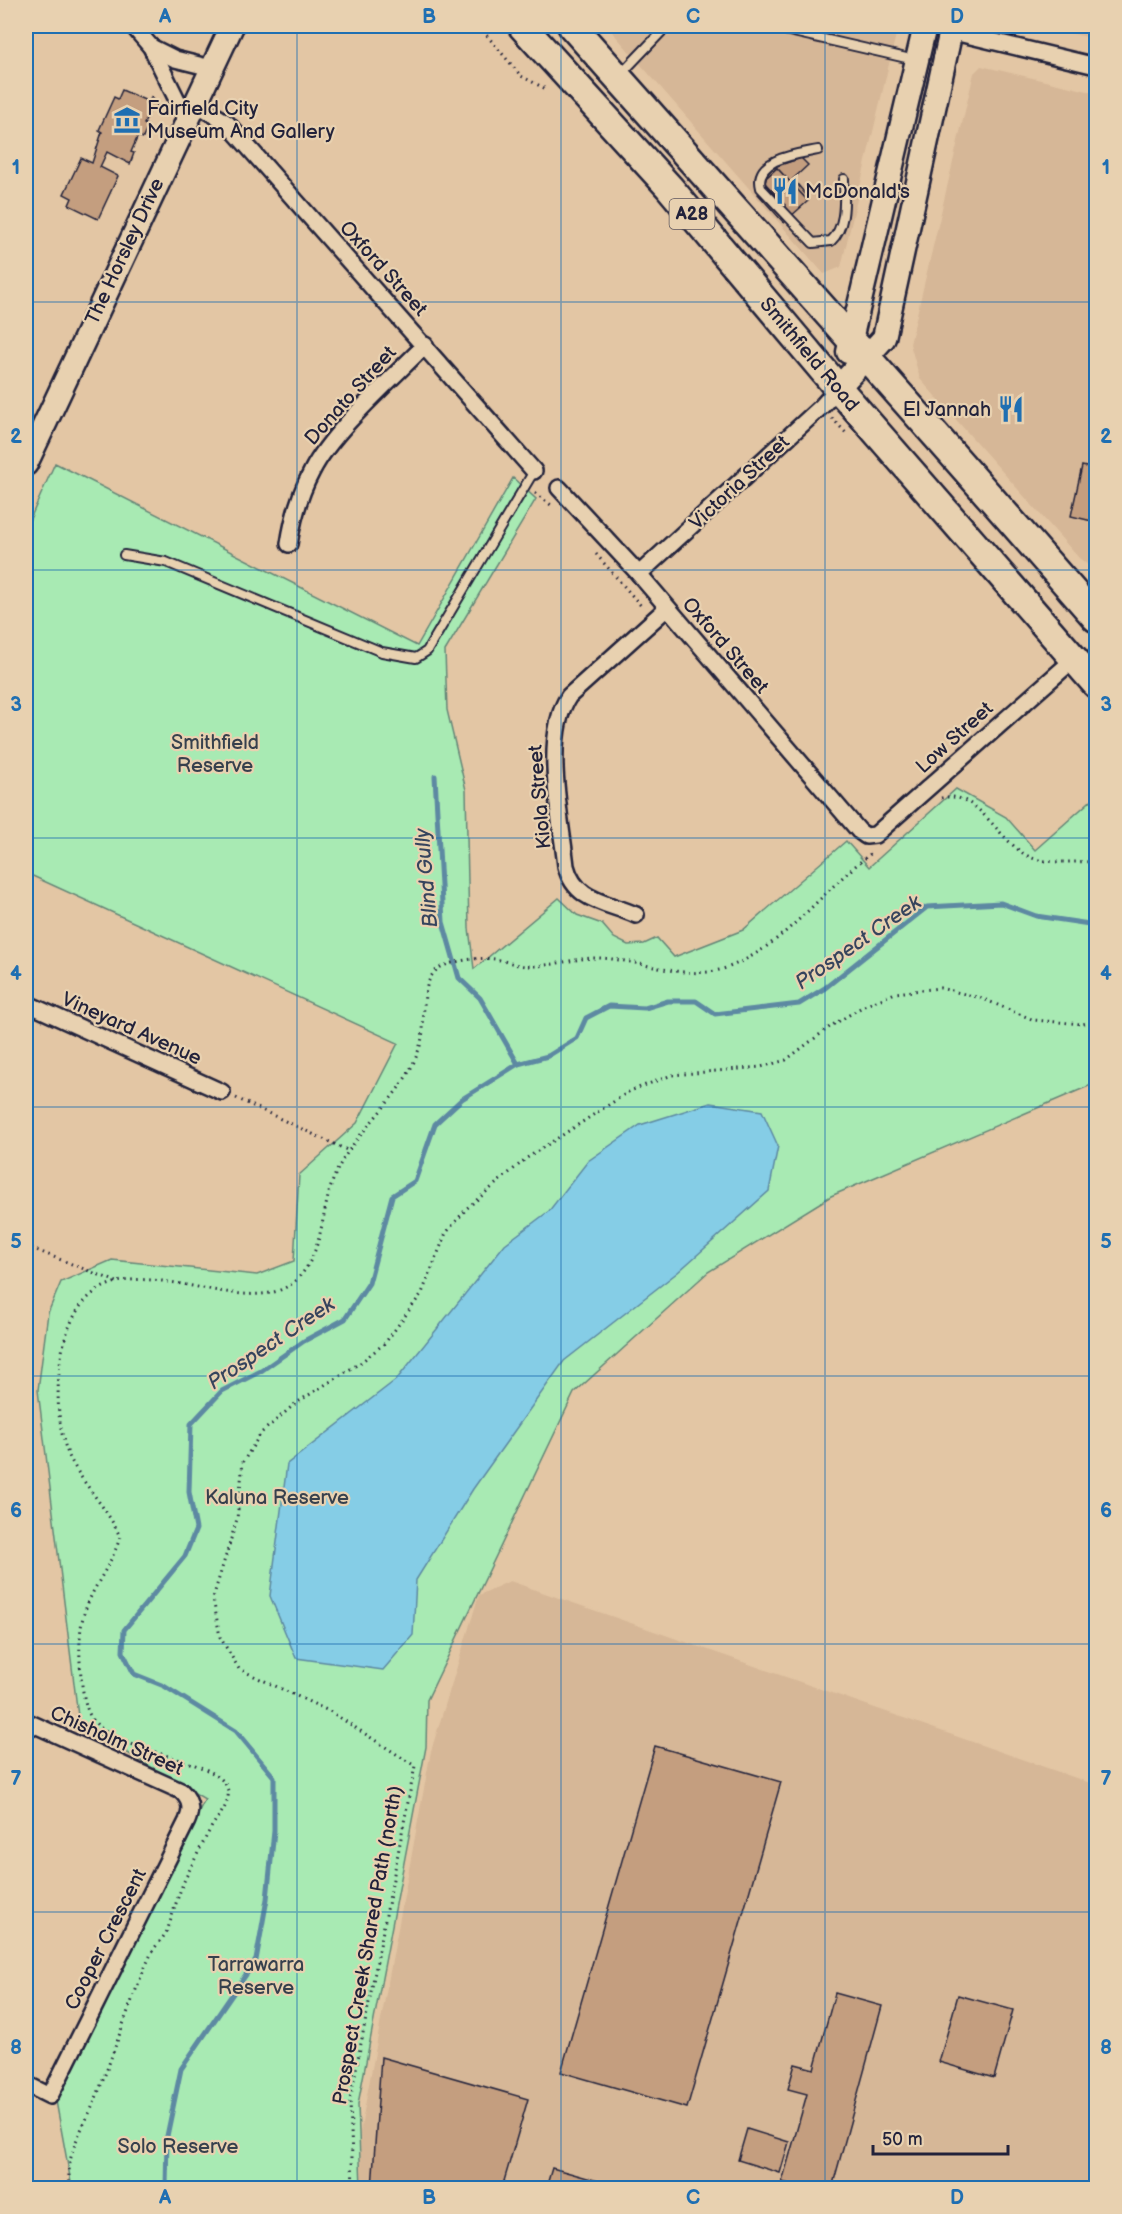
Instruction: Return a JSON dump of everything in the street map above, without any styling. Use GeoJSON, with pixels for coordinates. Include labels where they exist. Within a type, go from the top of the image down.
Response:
{"type":"FeatureCollection","features":[{"type":"Feature","properties":{"kind":"highway","name":"Smithfield Road"},"geometry":{"type":"LineString","coordinates":[[522,26],[669,187],[838,388],[1096,684]]}},
{"type":"Feature","properties":{"kind":"highway","name":"Smithfield Road"},"geometry":{"type":"LineString","coordinates":[[574,26],[1096,618]]}},
{"type":"Feature","properties":{"kind":"main road","name":"Victoria Street"},"geometry":{"type":"LineString","coordinates":[[838,388],[860,348],[917,61],[939,27]]}},
{"type":"Feature","properties":{"kind":"main road","name":"Victoria Street"},"geometry":{"type":"LineString","coordinates":[[860,348],[884,338],[939,27]]}},
{"type":"Feature","properties":{"kind":"main road","name":"The Horsley Drive"},"geometry":{"type":"LineString","coordinates":[[26,464],[190,110],[232,30]]}},
{"type":"Feature","properties":{"kind":"street"},"geometry":{"type":"LineString","coordinates":[[132,26],[151,48],[190,110]]}},
{"type":"Feature","properties":{"kind":"street"},"geometry":{"type":"LineString","coordinates":[[939,27],[1096,66]]}},
{"type":"Feature","properties":{"kind":"street"},"geometry":{"type":"LineString","coordinates":[[151,48],[175,59],[211,68]]}},
{"type":"Feature","properties":{"kind":"street","name":"Oxford Street"},"geometry":{"type":"LineString","coordinates":[[190,110],[227,123],[534,471]]}},
{"type":"Feature","properties":{"kind":"street","name":"Donato Street"},"geometry":{"type":"LineString","coordinates":[[289,544],[296,507],[312,469],[337,436],[425,345]]}},
{"type":"Feature","properties":{"kind":"street","name":"Victoria Street"},"geometry":{"type":"LineString","coordinates":[[639,574],[822,406],[838,388]]}},
{"type":"Feature","properties":{"kind":"street","name":"Oxford Street"},"geometry":{"type":"LineString","coordinates":[[559,488],[639,574],[859,831]]}},
{"type":"Feature","properties":{"kind":"street","name":"Kiola Street"},"geometry":{"type":"LineString","coordinates":[[636,915],[587,898],[568,874],[555,739],[560,711],[569,696],[667,608]]}},
{"type":"Feature","properties":{"kind":"street","name":"Low Street"},"geometry":{"type":"LineString","coordinates":[[859,831],[867,836],[875,835],[1074,659]]}},
{"type":"Feature","properties":{"kind":"street","name":"Vineyard Avenue"},"geometry":{"type":"LineString","coordinates":[[26,1003],[222,1092]]}},
{"type":"Feature","properties":{"kind":"street","name":"Chisholm Street"},"geometry":{"type":"LineString","coordinates":[[26,1721],[174,1787],[189,1800]]}},
{"type":"Feature","properties":{"kind":"street","name":"Cooper Crescent"},"geometry":{"type":"LineString","coordinates":[[26,2084],[50,2096],[187,1821],[189,1800]]}},
{"type":"Feature","properties":{"kind":"lane"},"geometry":{"type":"LineString","coordinates":[[618,78],[667,26]]}},
{"type":"Feature","properties":{"kind":"lane"},"geometry":{"type":"LineString","coordinates":[[767,26],[917,61]]}},
{"type":"Feature","properties":{"kind":"lane"},"geometry":{"type":"LineString","coordinates":[[818,150],[775,161],[768,166],[760,181],[761,188],[813,243],[831,241],[839,230],[844,211],[844,178]]}},
{"type":"Feature","properties":{"kind":"lane"},"geometry":{"type":"LineString","coordinates":[[124,555],[166,561],[382,652],[416,658],[427,651],[534,471]]}},
{"type":"Feature","properties":{"kind":"path"},"geometry":{"type":"LineString","coordinates":[[525,485],[558,510]]}},
{"type":"Feature","properties":{"kind":"path"},"geometry":{"type":"LineString","coordinates":[[588,545],[642,607]]}},
{"type":"Feature","properties":{"kind":"path"},"geometry":{"type":"LineString","coordinates":[[939,799],[952,795],[966,799],[1019,850],[1036,859],[1096,862]]}},
{"type":"Feature","properties":{"kind":"path"},"geometry":{"type":"LineString","coordinates":[[70,2188],[70,2159],[78,2135],[93,2104],[151,1953],[168,1930],[173,1907],[184,1880],[212,1826],[226,1808],[229,1794],[225,1781],[211,1770],[130,1746],[106,1733],[90,1717],[80,1670],[81,1627],[88,1599],[116,1551],[120,1537],[114,1521],[94,1499],[69,1456],[59,1416],[60,1372],[69,1326],[85,1298],[101,1285],[132,1280],[175,1283],[244,1293],[274,1292],[298,1279],[312,1259],[321,1234],[332,1182],[349,1151],[385,1109],[403,1081],[422,1040],[425,997],[431,978],[443,967],[458,962],[492,958],[528,966],[594,958],[682,973],[725,968],[770,945],[878,849]]}},
{"type":"Feature","properties":{"kind":"path","name":"Prospect Creek Shared Path (north)"},"geometry":{"type":"LineString","coordinates":[[353,2188],[350,2100],[415,1766],[331,1712],[239,1669],[220,1637],[213,1598],[237,1519],[243,1462],[261,1432],[296,1403],[385,1343],[422,1293],[446,1233],[467,1208],[527,1158],[630,1091],[672,1075],[761,1067],[786,1060],[831,1026],[862,1007],[895,993],[940,988],[981,998],[1034,1020],[1082,1024],[1096,1022]]}},
{"type":"Feature","properties":{"kind":"path"},"geometry":{"type":"LineString","coordinates":[[222,1092],[349,1151]]}},
{"type":"Feature","properties":{"kind":"path"},"geometry":{"type":"LineString","coordinates":[[26,1246],[119,1282]]}},
{"type":"Feature","properties":{"kind":"shaded area"},"geometry":{"type":"Polygon","coordinates":[[[607,26],[898,26],[841,267],[824,274],[607,26]]]}},
{"type":"Feature","properties":{"kind":"shaded area"},"geometry":{"type":"Polygon","coordinates":[[[1038,26],[1096,26],[1096,39],[1038,26]]]}},
{"type":"Feature","properties":{"kind":"shaded area"},"geometry":{"type":"Polygon","coordinates":[[[981,66],[1096,93],[1096,566],[1088,565],[1079,558],[920,379],[910,344],[974,73],[981,66]]]}},
{"type":"Feature","properties":{"kind":"shaded area"},"geometry":{"type":"Polygon","coordinates":[[[510,1581],[1096,1785],[1096,2188],[362,2188],[360,2133],[431,1751],[479,1595],[510,1581]]]}},
{"type":"Feature","properties":{"kind":"green space"},"geometry":{"type":"Polygon","coordinates":[[[55,463],[417,646],[513,478],[536,499],[445,651],[447,710],[466,790],[469,928],[474,969],[559,898],[577,915],[602,924],[614,938],[628,945],[644,944],[657,938],[674,957],[743,930],[846,841],[869,867],[956,789],[1006,817],[1035,850],[1096,796],[1096,1083],[831,1196],[708,1272],[574,1393],[427,1700],[426,1747],[358,2104],[361,2188],[72,2188],[56,2101],[205,1799],[79,1724],[38,1390],[48,1313],[61,1282],[112,1260],[257,1275],[294,1261],[299,1175],[357,1123],[398,1043],[26,873],[26,528],[55,463]]]}},
{"type":"Feature","properties":{"kind":"water"},"geometry":{"type":"Polygon","coordinates":[[[710,1103],[762,1111],[778,1146],[769,1191],[678,1272],[564,1361],[473,1489],[416,1580],[413,1635],[383,1670],[296,1658],[270,1596],[287,1464],[397,1379],[505,1244],[549,1211],[588,1161],[640,1125],[710,1103]]]}},
{"type":"Feature","properties":{"kind":"building"},"geometry":{"type":"Polygon","coordinates":[[[122,90],[149,102],[151,97],[157,105],[155,110],[151,108],[144,124],[148,126],[143,138],[138,136],[131,152],[134,153],[130,164],[107,152],[100,167],[118,176],[98,219],[69,205],[72,198],[64,194],[81,158],[92,163],[102,132],[99,130],[114,97],[118,99],[122,90]]]}},
{"type":"Feature","properties":{"kind":"building"},"geometry":{"type":"Polygon","coordinates":[[[801,158],[808,165],[793,179],[808,197],[806,199],[777,168],[766,178],[765,183],[786,206],[783,209],[790,217],[784,223],[758,194],[764,189],[761,176],[777,161],[780,165],[801,158]]]}},
{"type":"Feature","properties":{"kind":"building","name":"McDonald's"},"geometry":{"type":"Polygon","coordinates":[[[777,168],[808,201],[790,217],[783,209],[786,206],[765,183],[766,178],[777,168]]]}},
{"type":"Feature","properties":{"kind":"building"},"geometry":{"type":"Polygon","coordinates":[[[1082,466],[1096,469],[1096,522],[1071,516],[1082,466]]]}},
{"type":"Feature","properties":{"kind":"building"},"geometry":{"type":"Polygon","coordinates":[[[655,1746],[781,1782],[687,2108],[561,2072],[655,1746]]]}},
{"type":"Feature","properties":{"kind":"building"},"geometry":{"type":"Polygon","coordinates":[[[835,1993],[882,2006],[832,2188],[805,2188],[782,2182],[807,2094],[788,2089],[795,2064],[814,2069],[835,1993]]]}},
{"type":"Feature","properties":{"kind":"building"},"geometry":{"type":"Polygon","coordinates":[[[958,1995],[1013,2010],[994,2078],[939,2062],[958,1995]]]}},
{"type":"Feature","properties":{"kind":"building"},"geometry":{"type":"Polygon","coordinates":[[[381,2057],[528,2099],[502,2188],[372,2188],[381,2057]]]}},
{"type":"Feature","properties":{"kind":"building"},"geometry":{"type":"Polygon","coordinates":[[[747,2129],[789,2142],[780,2173],[738,2160],[747,2129]]]}},
{"type":"Feature","properties":{"kind":"building"},"geometry":{"type":"Polygon","coordinates":[[[552,2168],[623,2188],[546,2188],[552,2168]]]}},
{"type":"Feature","properties":{"kind":"waterway","name":"Blind Gully"},"geometry":{"type":"LineString","coordinates":[[435,776],[443,922],[459,978],[480,998],[518,1064]]}},
{"type":"Feature","properties":{"kind":"waterway","name":"Prospect Creek"},"geometry":{"type":"LineString","coordinates":[[166,2188],[167,2136],[181,2069],[256,1960],[267,1899],[274,1831],[274,1777],[236,1731],[164,1686],[134,1674],[123,1652],[124,1630],[185,1556],[196,1529],[189,1492],[191,1424],[222,1391],[261,1371],[304,1341],[345,1319],[369,1283],[392,1196],[415,1181],[435,1124],[462,1099],[518,1064],[548,1056],[577,1038],[586,1018],[609,1006],[645,1008],[668,1001],[696,1001],[715,1014],[799,1004],[825,988],[927,907],[1001,903],[1036,916],[1096,925]]}},
{"type":"Feature","properties":{"kind":"place","name":"Fairfield City Museum And Gallery"},"geometry":{"type":"Point","coordinates":[127,120]}},
{"type":"Feature","properties":{"kind":"place","name":"McDonald's"},"geometry":{"type":"Point","coordinates":[785,191]}},
{"type":"Feature","properties":{"kind":"place","name":"El Jannah"},"geometry":{"type":"Point","coordinates":[1011,409]}},
{"type":"Feature","properties":{"kind":"park label","name":"Smithfield Reserve"},"geometry":{"type":"Point","coordinates":[215,754]}},
{"type":"Feature","properties":{"kind":"park label","name":"Kaluna Reserve"},"geometry":{"type":"Point","coordinates":[277,1497]}},
{"type":"Feature","properties":{"kind":"park label","name":"Tarrawarra Reserve"},"geometry":{"type":"Point","coordinates":[256,1976]}},
{"type":"Feature","properties":{"kind":"park label","name":"Solo Reserve"},"geometry":{"type":"Point","coordinates":[178,2146]}}]}
